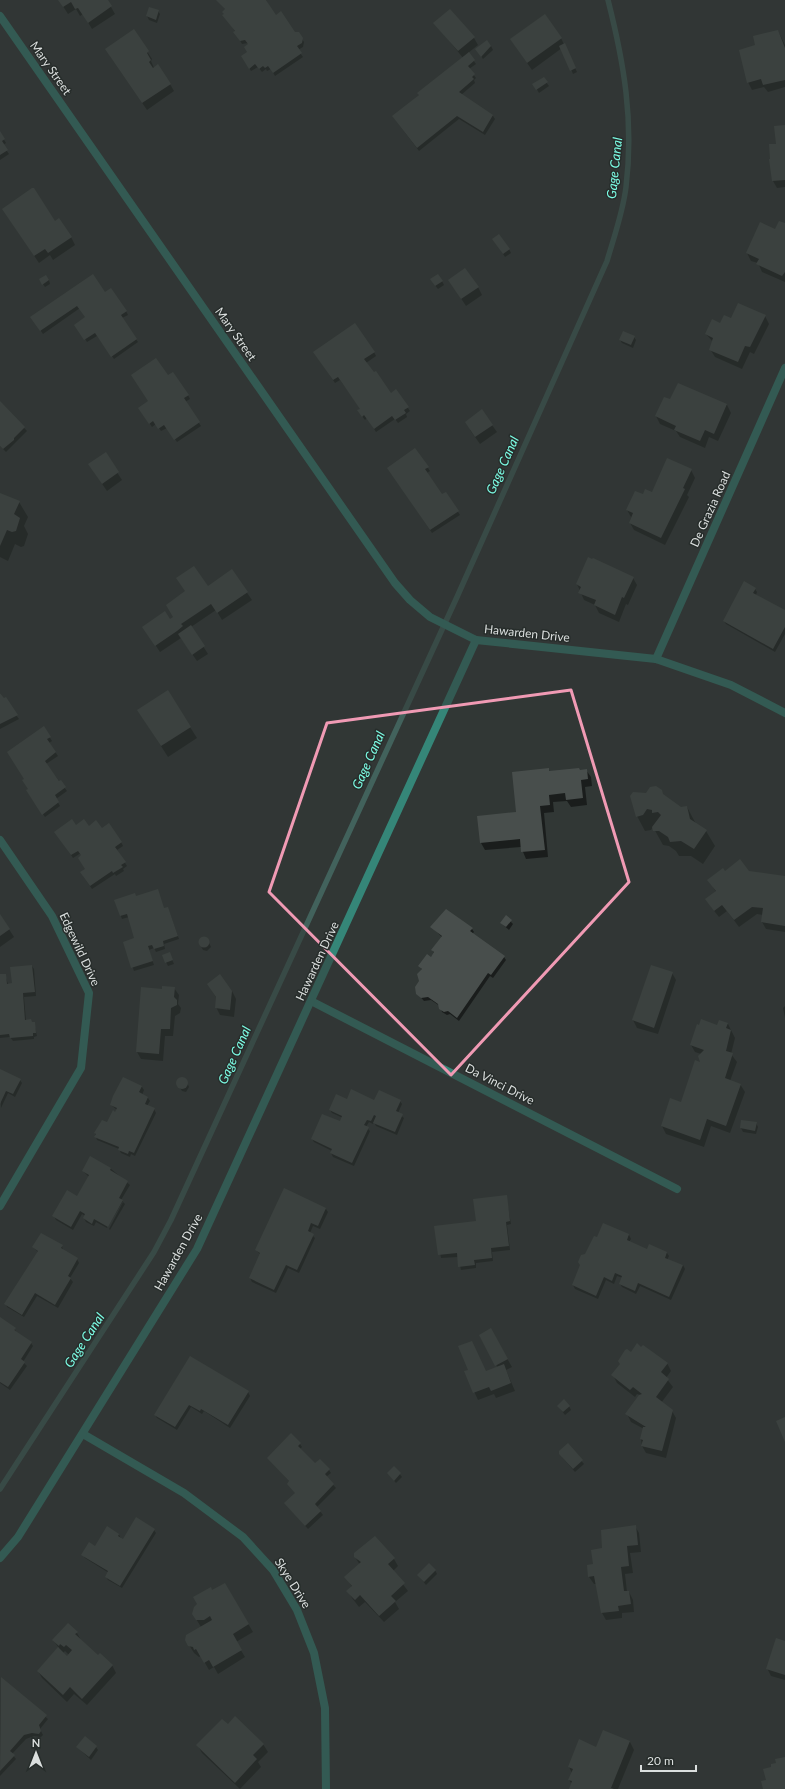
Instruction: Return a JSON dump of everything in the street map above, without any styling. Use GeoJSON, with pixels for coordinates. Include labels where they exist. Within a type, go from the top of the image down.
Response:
{"type":"FeatureCollection","features":[{"type":"Feature","properties":{"kind":"street","name":"Mary Street"},"geometry":{"type":"LineString","coordinates":[[0,16],[395,583],[410,600],[430,617],[476,640]]}},
{"type":"Feature","properties":{"kind":"street","name":"De Grazia Road"},"geometry":{"type":"LineString","coordinates":[[656,659],[785,368]]}},
{"type":"Feature","properties":{"kind":"street","name":"Hawarden Drive"},"geometry":{"type":"LineString","coordinates":[[0,1558],[18,1537],[197,1249],[476,640],[656,659],[732,685],[785,713]]}},
{"type":"Feature","properties":{"kind":"street","name":"Edgewild Drive"},"geometry":{"type":"LineString","coordinates":[[0,840],[52,916],[88,993],[81,1068],[0,1206]]}},
{"type":"Feature","properties":{"kind":"street","name":"Da Vinci Drive"},"geometry":{"type":"LineString","coordinates":[[311,1001],[677,1189]]}},
{"type":"Feature","properties":{"kind":"street","name":"Skye Drive"},"geometry":{"type":"LineString","coordinates":[[83,1434],[184,1493],[243,1537],[273,1570],[297,1610],[314,1653],[325,1708],[326,1789]]}},
{"type":"Feature","properties":{"kind":"highlighted area"},"geometry":{"type":"Polygon","coordinates":[[[571,690],[629,882],[451,1075],[269,892],[327,723],[571,690]]]}},
{"type":"Feature","properties":{"kind":"building"},"geometry":{"type":"Polygon","coordinates":[[[58,0],[108,0],[112,6],[88,23],[78,8],[75,9],[71,2],[63,7],[58,0]]]}},
{"type":"Feature","properties":{"kind":"building"},"geometry":{"type":"Polygon","coordinates":[[[216,0],[266,0],[276,15],[281,11],[295,32],[299,32],[303,38],[302,43],[297,46],[302,53],[273,73],[268,66],[265,68],[263,66],[259,69],[255,64],[249,69],[241,56],[247,52],[244,47],[248,44],[245,40],[240,41],[233,32],[235,31],[222,15],[224,14],[222,12],[225,9],[216,0]]]}},
{"type":"Feature","properties":{"kind":"building"},"geometry":{"type":"Polygon","coordinates":[[[149,7],[159,10],[156,20],[146,16],[149,7]]]}},
{"type":"Feature","properties":{"kind":"building"},"geometry":{"type":"Polygon","coordinates":[[[450,9],[475,37],[458,51],[433,23],[450,9]]]}},
{"type":"Feature","properties":{"kind":"building"},"geometry":{"type":"Polygon","coordinates":[[[545,14],[562,38],[527,63],[510,39],[545,14]]]}},
{"type":"Feature","properties":{"kind":"building"},"geometry":{"type":"Polygon","coordinates":[[[134,29],[149,51],[147,53],[151,60],[149,62],[153,68],[158,64],[171,84],[142,103],[105,49],[134,29]]]}},
{"type":"Feature","properties":{"kind":"building"},"geometry":{"type":"Polygon","coordinates":[[[778,30],[785,48],[785,80],[763,85],[761,79],[747,83],[739,50],[755,45],[753,36],[778,30]]]}},
{"type":"Feature","properties":{"kind":"building"},"geometry":{"type":"Polygon","coordinates":[[[487,40],[491,46],[481,57],[475,49],[487,40]]]}},
{"type":"Feature","properties":{"kind":"building"},"geometry":{"type":"Polygon","coordinates":[[[565,43],[576,68],[570,71],[559,46],[565,43]]]}},
{"type":"Feature","properties":{"kind":"building"},"geometry":{"type":"Polygon","coordinates":[[[469,52],[475,60],[468,66],[475,74],[472,77],[474,79],[459,92],[493,115],[483,132],[457,116],[417,148],[392,116],[419,95],[417,93],[469,52]]]}},
{"type":"Feature","properties":{"kind":"building"},"geometry":{"type":"Polygon","coordinates":[[[544,77],[548,82],[536,90],[532,84],[544,77]]]}},
{"type":"Feature","properties":{"kind":"building"},"geometry":{"type":"Polygon","coordinates":[[[785,125],[785,180],[772,181],[769,159],[769,144],[776,144],[774,126],[785,125]]]}},
{"type":"Feature","properties":{"kind":"building"},"geometry":{"type":"Polygon","coordinates":[[[0,131],[5,139],[2,141],[8,150],[0,155],[0,131]]]}},
{"type":"Feature","properties":{"kind":"building"},"geometry":{"type":"Polygon","coordinates":[[[34,188],[55,221],[59,218],[72,237],[48,253],[45,249],[34,256],[2,209],[34,188]]]}},
{"type":"Feature","properties":{"kind":"building"},"geometry":{"type":"Polygon","coordinates":[[[779,221],[785,223],[785,272],[782,276],[756,264],[759,259],[746,253],[760,222],[775,229],[779,221]]]}},
{"type":"Feature","properties":{"kind":"building"},"geometry":{"type":"Polygon","coordinates":[[[499,234],[510,249],[503,254],[492,239],[499,234]]]}},
{"type":"Feature","properties":{"kind":"building"},"geometry":{"type":"Polygon","coordinates":[[[465,268],[479,287],[461,299],[448,280],[465,268]]]}},
{"type":"Feature","properties":{"kind":"building"},"geometry":{"type":"Polygon","coordinates":[[[93,274],[105,292],[111,288],[127,311],[121,315],[137,339],[111,357],[95,333],[84,340],[74,325],[85,317],[77,306],[40,331],[30,317],[93,274]]]}},
{"type":"Feature","properties":{"kind":"building"},"geometry":{"type":"Polygon","coordinates":[[[438,274],[443,281],[435,286],[430,279],[438,274]]]}},
{"type":"Feature","properties":{"kind":"building"},"geometry":{"type":"Polygon","coordinates":[[[46,275],[49,280],[42,285],[39,279],[46,275]]]}},
{"type":"Feature","properties":{"kind":"building"},"geometry":{"type":"Polygon","coordinates":[[[738,303],[766,315],[750,347],[745,346],[738,362],[709,350],[713,338],[705,334],[712,319],[720,323],[724,315],[731,318],[738,303]]]}},
{"type":"Feature","properties":{"kind":"building"},"geometry":{"type":"Polygon","coordinates":[[[355,323],[375,352],[364,359],[374,372],[376,371],[391,393],[396,389],[409,407],[404,410],[406,413],[395,420],[392,416],[374,429],[364,415],[362,417],[357,410],[360,409],[338,377],[333,380],[313,352],[355,323]]]}},
{"type":"Feature","properties":{"kind":"building"},"geometry":{"type":"Polygon","coordinates":[[[623,331],[635,336],[631,345],[619,340],[623,331]]]}},
{"type":"Feature","properties":{"kind":"building"},"geometry":{"type":"Polygon","coordinates":[[[156,358],[168,375],[173,372],[189,395],[184,398],[200,422],[174,440],[164,425],[158,429],[153,421],[149,424],[138,408],[148,401],[131,375],[156,358]]]}},
{"type":"Feature","properties":{"kind":"building"},"geometry":{"type":"Polygon","coordinates":[[[678,383],[727,404],[714,434],[705,430],[700,441],[674,430],[676,426],[655,416],[664,397],[670,399],[678,383]]]}},
{"type":"Feature","properties":{"kind":"building"},"geometry":{"type":"Polygon","coordinates":[[[0,401],[25,427],[14,438],[14,440],[3,449],[0,446],[0,401]]]}},
{"type":"Feature","properties":{"kind":"building"},"geometry":{"type":"Polygon","coordinates":[[[482,409],[493,425],[475,437],[465,422],[482,409]]]}},
{"type":"Feature","properties":{"kind":"building"},"geometry":{"type":"Polygon","coordinates":[[[415,448],[429,467],[425,469],[442,494],[446,492],[459,511],[430,530],[387,468],[415,448]]]}},
{"type":"Feature","properties":{"kind":"building"},"geometry":{"type":"Polygon","coordinates":[[[106,452],[119,472],[102,484],[88,464],[106,452]]]}},
{"type":"Feature","properties":{"kind":"building"},"geometry":{"type":"Polygon","coordinates":[[[667,458],[692,469],[683,488],[685,489],[661,538],[629,523],[633,513],[626,510],[635,491],[643,494],[645,489],[652,492],[667,458]]]}},
{"type":"Feature","properties":{"kind":"building"},"geometry":{"type":"Polygon","coordinates":[[[0,493],[20,501],[14,514],[20,518],[16,531],[12,532],[7,530],[0,546],[0,493]]]}},
{"type":"Feature","properties":{"kind":"building"},"geometry":{"type":"Polygon","coordinates":[[[588,557],[634,577],[624,598],[622,597],[615,615],[594,605],[596,600],[578,593],[581,587],[576,584],[588,557]]]}},
{"type":"Feature","properties":{"kind":"building"},"geometry":{"type":"Polygon","coordinates":[[[194,566],[208,586],[232,569],[248,592],[217,613],[211,604],[181,624],[183,626],[155,646],[142,627],[165,611],[170,619],[173,617],[166,605],[185,591],[176,578],[194,566]]]}},
{"type":"Feature","properties":{"kind":"building"},"geometry":{"type":"Polygon","coordinates":[[[744,581],[756,588],[753,593],[785,610],[785,627],[773,649],[723,621],[744,581]]]}},
{"type":"Feature","properties":{"kind":"building"},"geometry":{"type":"Polygon","coordinates":[[[191,625],[205,646],[192,655],[178,634],[191,625]]]}},
{"type":"Feature","properties":{"kind":"building"},"geometry":{"type":"Polygon","coordinates":[[[168,690],[191,727],[161,746],[137,710],[168,690]]]}},
{"type":"Feature","properties":{"kind":"building"},"geometry":{"type":"Polygon","coordinates":[[[0,693],[4,698],[6,697],[18,715],[0,724],[0,693]]]}},
{"type":"Feature","properties":{"kind":"building"},"geometry":{"type":"Polygon","coordinates":[[[44,726],[51,737],[47,739],[56,752],[45,761],[59,781],[61,780],[66,787],[55,795],[59,802],[42,815],[26,790],[28,789],[22,780],[24,779],[7,752],[44,726]]]}},
{"type":"Feature","properties":{"kind":"building"},"geometry":{"type":"Polygon","coordinates":[[[549,768],[549,771],[579,768],[580,770],[587,769],[588,779],[581,780],[583,798],[566,800],[565,793],[549,795],[550,805],[540,806],[545,850],[521,852],[520,839],[480,843],[477,816],[516,812],[512,772],[549,768]]]}},
{"type":"Feature","properties":{"kind":"building"},"geometry":{"type":"Polygon","coordinates":[[[656,786],[662,790],[663,794],[681,807],[687,806],[690,819],[707,830],[694,849],[681,841],[670,842],[668,837],[659,831],[653,831],[652,827],[661,815],[658,812],[652,813],[652,810],[647,809],[643,815],[636,817],[630,796],[633,792],[646,793],[650,787],[656,786]]]}},
{"type":"Feature","properties":{"kind":"building"},"geometry":{"type":"Polygon","coordinates":[[[72,819],[76,825],[84,819],[89,826],[96,820],[102,828],[109,823],[122,842],[115,847],[126,862],[121,865],[123,867],[113,873],[112,871],[90,886],[80,872],[85,869],[78,858],[81,855],[78,851],[71,855],[54,832],[72,819]]]}},
{"type":"Feature","properties":{"kind":"building"},"geometry":{"type":"Polygon","coordinates":[[[740,859],[749,871],[785,876],[785,926],[761,922],[763,908],[752,907],[734,920],[722,905],[714,911],[705,899],[716,891],[707,880],[723,868],[725,871],[740,859]]]}},
{"type":"Feature","properties":{"kind":"building"},"geometry":{"type":"Polygon","coordinates":[[[158,889],[164,908],[168,907],[178,936],[163,941],[164,946],[154,949],[152,945],[148,946],[153,961],[131,968],[123,942],[134,938],[127,914],[120,916],[114,900],[135,893],[136,896],[158,889]]]}},
{"type":"Feature","properties":{"kind":"building"},"geometry":{"type":"Polygon","coordinates":[[[446,909],[473,928],[470,931],[505,956],[491,975],[488,973],[457,1018],[448,1011],[444,1012],[439,1009],[438,1004],[428,997],[421,998],[416,994],[415,987],[419,981],[417,974],[422,969],[418,966],[427,954],[431,957],[434,952],[431,950],[442,936],[430,927],[446,909]]]}},
{"type":"Feature","properties":{"kind":"building"},"geometry":{"type":"Polygon","coordinates":[[[0,914],[10,929],[0,936],[0,914]]]}},
{"type":"Feature","properties":{"kind":"building"},"geometry":{"type":"Polygon","coordinates":[[[506,915],[512,920],[506,927],[500,923],[506,915]]]}},
{"type":"Feature","properties":{"kind":"building"},"geometry":{"type":"Polygon","coordinates":[[[202,937],[206,937],[208,938],[208,946],[202,947],[199,944],[199,940],[202,937]]]}},
{"type":"Feature","properties":{"kind":"building"},"geometry":{"type":"Polygon","coordinates":[[[170,952],[173,960],[165,963],[162,955],[170,952]]]}},
{"type":"Feature","properties":{"kind":"building"},"geometry":{"type":"Polygon","coordinates":[[[32,965],[35,992],[23,993],[25,1020],[31,1019],[32,1022],[35,1022],[36,1033],[33,1033],[33,1036],[10,1038],[9,1034],[0,1035],[0,974],[6,974],[7,984],[12,983],[10,967],[32,965]]]}},
{"type":"Feature","properties":{"kind":"building"},"geometry":{"type":"Polygon","coordinates":[[[651,965],[673,972],[654,1028],[632,1020],[651,965]]]}},
{"type":"Feature","properties":{"kind":"building"},"geometry":{"type":"Polygon","coordinates":[[[220,974],[232,991],[230,1010],[215,1008],[216,997],[207,984],[220,974]]]}},
{"type":"Feature","properties":{"kind":"building"},"geometry":{"type":"Polygon","coordinates":[[[162,986],[175,987],[174,997],[177,1000],[177,1005],[171,1008],[170,1029],[161,1029],[159,1054],[136,1052],[141,987],[162,989],[162,986]]]}},
{"type":"Feature","properties":{"kind":"building"},"geometry":{"type":"Polygon","coordinates":[[[701,1019],[717,1025],[719,1020],[728,1023],[726,1028],[731,1030],[726,1051],[733,1053],[725,1078],[741,1084],[726,1126],[707,1119],[700,1140],[661,1126],[670,1098],[681,1102],[695,1060],[700,1062],[698,1056],[704,1050],[690,1045],[697,1024],[699,1025],[701,1019]]]}},
{"type":"Feature","properties":{"kind":"building"},"geometry":{"type":"Polygon","coordinates":[[[0,1069],[21,1079],[13,1094],[6,1091],[0,1104],[0,1069]]]}},
{"type":"Feature","properties":{"kind":"building"},"geometry":{"type":"Polygon","coordinates":[[[123,1077],[142,1086],[139,1092],[148,1097],[145,1104],[155,1108],[134,1153],[129,1151],[128,1154],[118,1150],[119,1147],[94,1137],[96,1134],[94,1133],[102,1120],[107,1122],[113,1110],[115,1112],[117,1108],[110,1105],[123,1077]]]}},
{"type":"Feature","properties":{"kind":"building"},"geometry":{"type":"Polygon","coordinates":[[[182,1077],[186,1079],[188,1083],[186,1087],[182,1089],[178,1087],[176,1083],[178,1079],[182,1077]]]}},
{"type":"Feature","properties":{"kind":"building"},"geometry":{"type":"Polygon","coordinates":[[[351,1089],[374,1100],[379,1090],[401,1100],[396,1111],[403,1114],[395,1132],[373,1123],[376,1116],[374,1115],[371,1121],[367,1120],[364,1125],[369,1127],[352,1163],[330,1153],[332,1149],[311,1139],[322,1114],[340,1121],[342,1116],[329,1110],[336,1094],[347,1099],[351,1089]]]}},
{"type":"Feature","properties":{"kind":"building"},"geometry":{"type":"Polygon","coordinates":[[[741,1120],[757,1122],[755,1131],[740,1128],[741,1120]]]}},
{"type":"Feature","properties":{"kind":"building"},"geometry":{"type":"Polygon","coordinates":[[[90,1156],[111,1168],[110,1170],[128,1181],[119,1198],[123,1200],[108,1227],[94,1219],[92,1224],[83,1218],[85,1214],[80,1211],[71,1227],[52,1216],[67,1190],[77,1196],[89,1175],[82,1171],[90,1156]]]}},
{"type":"Feature","properties":{"kind":"building"},"geometry":{"type":"Polygon","coordinates":[[[284,1188],[326,1208],[318,1226],[311,1223],[308,1231],[314,1234],[297,1270],[286,1265],[274,1290],[249,1278],[260,1253],[255,1250],[284,1188]]]}},
{"type":"Feature","properties":{"kind":"building"},"geometry":{"type":"Polygon","coordinates":[[[507,1195],[510,1221],[506,1222],[509,1246],[491,1248],[492,1258],[474,1260],[475,1265],[458,1267],[457,1253],[438,1255],[434,1226],[476,1221],[473,1199],[507,1195]]]}},
{"type":"Feature","properties":{"kind":"building"},"geometry":{"type":"Polygon","coordinates":[[[603,1223],[629,1234],[627,1240],[647,1249],[649,1244],[667,1252],[665,1258],[683,1265],[669,1297],[638,1283],[635,1291],[619,1284],[622,1276],[615,1273],[612,1281],[604,1277],[596,1296],[572,1285],[580,1265],[578,1262],[581,1255],[585,1254],[594,1236],[597,1237],[603,1223]]]}},
{"type":"Feature","properties":{"kind":"building"},"geometry":{"type":"Polygon","coordinates":[[[41,1233],[63,1245],[61,1248],[78,1258],[68,1276],[71,1278],[55,1305],[35,1293],[22,1315],[4,1304],[38,1251],[32,1247],[41,1233]]]}},
{"type":"Feature","properties":{"kind":"building"},"geometry":{"type":"Polygon","coordinates":[[[0,1317],[16,1328],[14,1330],[32,1342],[21,1359],[25,1362],[8,1387],[0,1382],[0,1317]]]}},
{"type":"Feature","properties":{"kind":"building"},"geometry":{"type":"Polygon","coordinates":[[[491,1328],[508,1359],[495,1366],[479,1335],[491,1328]]]}},
{"type":"Feature","properties":{"kind":"building"},"geometry":{"type":"Polygon","coordinates":[[[472,1341],[486,1371],[504,1364],[511,1383],[491,1391],[489,1387],[473,1393],[464,1371],[468,1370],[458,1346],[472,1341]]]}},
{"type":"Feature","properties":{"kind":"building"},"geometry":{"type":"Polygon","coordinates":[[[637,1343],[641,1347],[643,1345],[668,1363],[661,1372],[669,1379],[656,1397],[673,1410],[662,1451],[641,1446],[643,1440],[640,1439],[643,1427],[646,1427],[625,1414],[639,1395],[642,1394],[633,1387],[630,1390],[611,1375],[620,1364],[618,1361],[625,1350],[627,1349],[631,1352],[637,1343]]]}},
{"type":"Feature","properties":{"kind":"building"},"geometry":{"type":"Polygon","coordinates":[[[190,1356],[249,1391],[228,1425],[201,1409],[200,1411],[189,1405],[175,1427],[154,1415],[190,1356]]]}},
{"type":"Feature","properties":{"kind":"building"},"geometry":{"type":"Polygon","coordinates":[[[564,1399],[570,1406],[563,1412],[557,1406],[564,1399]]]}},
{"type":"Feature","properties":{"kind":"building"},"geometry":{"type":"Polygon","coordinates":[[[785,1417],[785,1442],[776,1421],[785,1417]]]}},
{"type":"Feature","properties":{"kind":"building"},"geometry":{"type":"Polygon","coordinates":[[[291,1433],[301,1443],[298,1446],[315,1463],[320,1459],[330,1469],[325,1474],[334,1484],[315,1504],[321,1511],[305,1526],[284,1503],[295,1493],[287,1484],[289,1481],[267,1458],[291,1433]]]}},
{"type":"Feature","properties":{"kind":"building"},"geometry":{"type":"Polygon","coordinates":[[[568,1443],[583,1460],[573,1469],[559,1454],[559,1451],[568,1443]]]}},
{"type":"Feature","properties":{"kind":"building"},"geometry":{"type":"Polygon","coordinates":[[[394,1466],[401,1473],[394,1481],[387,1473],[394,1466]]]}},
{"type":"Feature","properties":{"kind":"building"},"geometry":{"type":"Polygon","coordinates":[[[136,1517],[155,1529],[120,1586],[105,1577],[108,1571],[81,1555],[89,1542],[95,1546],[107,1526],[119,1534],[118,1536],[123,1539],[136,1517]]]}},
{"type":"Feature","properties":{"kind":"building"},"geometry":{"type":"Polygon","coordinates":[[[636,1525],[638,1545],[627,1546],[629,1566],[621,1567],[624,1591],[629,1591],[631,1604],[618,1606],[619,1611],[601,1613],[594,1576],[588,1577],[587,1565],[593,1564],[591,1550],[602,1548],[601,1530],[636,1525]]]}},
{"type":"Feature","properties":{"kind":"building"},"geometry":{"type":"Polygon","coordinates":[[[375,1536],[395,1558],[388,1564],[405,1583],[391,1596],[396,1601],[379,1616],[360,1595],[355,1600],[346,1591],[352,1586],[344,1577],[361,1562],[354,1557],[354,1553],[375,1536]]]}},
{"type":"Feature","properties":{"kind":"building"},"geometry":{"type":"Polygon","coordinates":[[[429,1563],[436,1570],[424,1582],[417,1575],[429,1563]]]}},
{"type":"Feature","properties":{"kind":"building"},"geometry":{"type":"Polygon","coordinates":[[[225,1583],[249,1624],[233,1634],[242,1650],[213,1667],[209,1660],[204,1663],[196,1649],[194,1650],[193,1647],[188,1646],[185,1640],[186,1635],[212,1620],[210,1616],[204,1620],[196,1620],[192,1614],[194,1607],[197,1604],[193,1597],[211,1587],[212,1590],[225,1583]]]}},
{"type":"Feature","properties":{"kind":"building"},"geometry":{"type":"Polygon","coordinates":[[[68,1623],[78,1632],[75,1634],[98,1655],[100,1653],[113,1665],[82,1699],[70,1687],[63,1695],[37,1671],[58,1647],[67,1656],[72,1650],[66,1645],[64,1647],[60,1644],[59,1646],[52,1640],[68,1623]]]}},
{"type":"Feature","properties":{"kind":"building"},"geometry":{"type":"Polygon","coordinates":[[[776,1638],[785,1641],[785,1675],[766,1669],[776,1638]]]}},
{"type":"Feature","properties":{"kind":"building"},"geometry":{"type":"Polygon","coordinates":[[[1,1677],[47,1715],[39,1725],[41,1731],[39,1734],[32,1733],[24,1735],[10,1751],[15,1755],[0,1771],[1,1677]]]}},
{"type":"Feature","properties":{"kind":"building"},"geometry":{"type":"Polygon","coordinates":[[[235,1716],[264,1744],[253,1755],[257,1759],[235,1783],[196,1745],[222,1719],[228,1724],[235,1716]]]}},
{"type":"Feature","properties":{"kind":"building"},"geometry":{"type":"Polygon","coordinates":[[[603,1730],[630,1741],[611,1788],[614,1789],[569,1789],[572,1781],[568,1780],[573,1769],[568,1767],[579,1739],[596,1747],[603,1730]]]}},
{"type":"Feature","properties":{"kind":"building"},"geometry":{"type":"Polygon","coordinates":[[[85,1736],[97,1746],[89,1757],[76,1747],[85,1736]]]}},
{"type":"Feature","properties":{"kind":"building"},"geometry":{"type":"Polygon","coordinates":[[[785,1757],[785,1789],[763,1789],[761,1781],[766,1780],[763,1769],[771,1767],[771,1764],[776,1763],[775,1759],[785,1757]]]}},
{"type":"Feature","properties":{"kind":"waterway","name":"Gage Canal"},"geometry":{"type":"LineString","coordinates":[[0,1489],[154,1252],[171,1220],[457,597],[607,261],[625,196],[629,139],[623,69],[608,0]]}}]}
